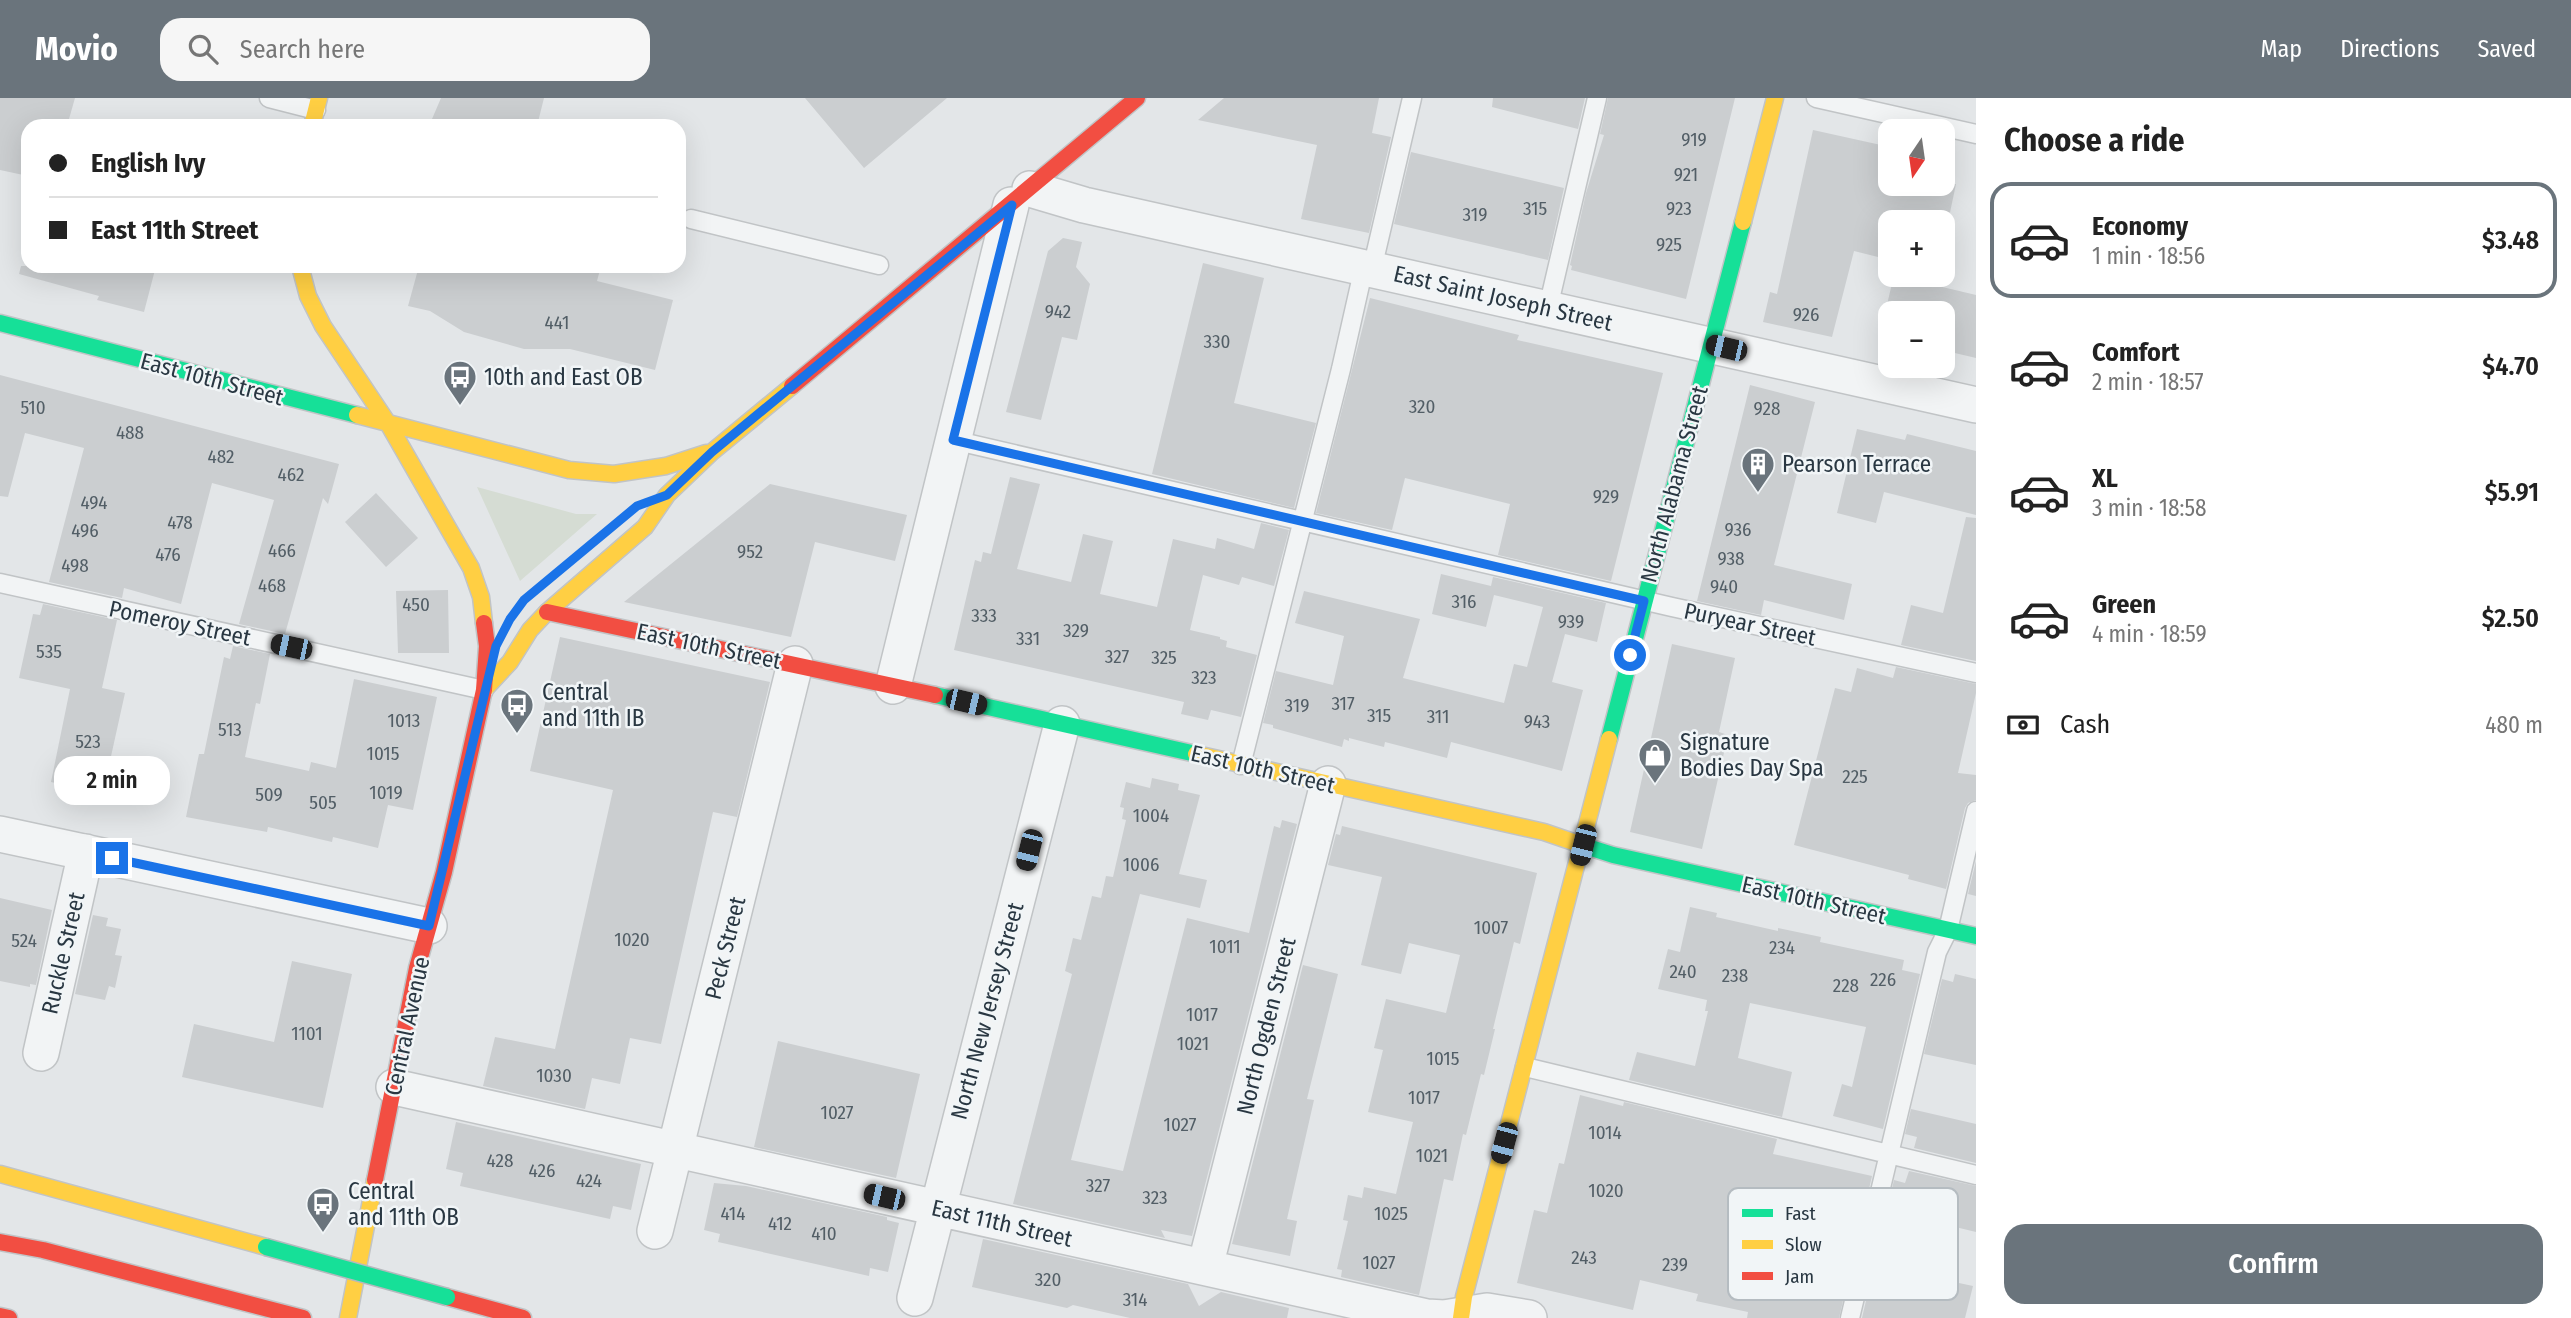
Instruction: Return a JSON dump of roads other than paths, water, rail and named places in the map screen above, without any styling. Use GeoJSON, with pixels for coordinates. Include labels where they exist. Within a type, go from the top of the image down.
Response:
{"type":"FeatureCollection","features":[{"type":"Feature","properties":{"kind":"main road"},"geometry":{"type":"LineString","coordinates":[[484,690],[510,662],[530,630],[547,612],[645,527],[667,495],[712,452],[1137,98]]}},
{"type":"Feature","properties":{"kind":"main road","name":"North Alabama Street"},"geometry":{"type":"LineString","coordinates":[[1461,1317],[1775,98]]}},
{"type":"Feature","properties":{"kind":"main road","name":"Central Avenue"},"geometry":{"type":"LineString","coordinates":[[302,273],[308,296],[323,326],[389,425],[471,568],[481,597],[487,646],[484,690],[444,872],[417,968],[348,1318]]}},
{"type":"Feature","properties":{"kind":"main road","name":"East 10th Street"},"geometry":{"type":"LineString","coordinates":[[0,323],[556,467],[614,474],[666,466],[712,452]]}},
{"type":"Feature","properties":{"kind":"main road"},"geometry":{"type":"LineString","coordinates":[[637,506],[667,495]]}},
{"type":"Feature","properties":{"kind":"main road","name":"East 10th Street"},"geometry":{"type":"LineString","coordinates":[[547,612],[795,664],[1552,834],[1613,855],[1976,936]]}},
{"type":"Feature","properties":{"kind":"main road"},"geometry":{"type":"LineString","coordinates":[[484,690],[500,637]]}},
{"type":"Feature","properties":{"kind":"main road"},"geometry":{"type":"LineString","coordinates":[[0,1174],[523,1318]]}},
{"type":"Feature","properties":{"kind":"main road"},"geometry":{"type":"LineString","coordinates":[[0,1236],[43,1250]]}},
{"type":"Feature","properties":{"kind":"main road"},"geometry":{"type":"LineString","coordinates":[[0,1242],[43,1250],[303,1318]]}},
{"type":"Feature","properties":{"kind":"main road"},"geometry":{"type":"LineString","coordinates":[[0,1316],[9,1318]]}},
{"type":"Feature","properties":{"kind":"street","name":"East Saint Joseph Street"},"geometry":{"type":"LineString","coordinates":[[1021,197],[1084,205],[1976,405]]}},
{"type":"Feature","properties":{"kind":"street"},"geometry":{"type":"LineString","coordinates":[[893,686],[953,440],[1021,197]]}},
{"type":"Feature","properties":{"kind":"street","name":"Peck Street"},"geometry":{"type":"LineString","coordinates":[[655,1231],[795,664]]}},
{"type":"Feature","properties":{"kind":"street","name":"North New Jersey Street"},"geometry":{"type":"LineString","coordinates":[[915,1298],[1062,724]]}},
{"type":"Feature","properties":{"kind":"street","name":"North Ogden Street"},"geometry":{"type":"LineString","coordinates":[[1205,1267],[1328,784]]}},
{"type":"Feature","properties":{"kind":"street"},"geometry":{"type":"LineString","coordinates":[[0,834],[429,926]]}},
{"type":"Feature","properties":{"kind":"street","name":"Ruckle Street"},"geometry":{"type":"LineString","coordinates":[[41,1053],[86,852]]}},
{"type":"Feature","properties":{"kind":"street","name":"East 11th Street"},"geometry":{"type":"LineString","coordinates":[[394,1087],[1427,1317],[1461,1317],[1495,1312],[1529,1318]]}},
{"type":"Feature","properties":{"kind":"lane"},"geometry":{"type":"LineString","coordinates":[[269,98],[316,111]]}},
{"type":"Feature","properties":{"kind":"lane"},"geometry":{"type":"LineString","coordinates":[[1241,765],[1412,98]]}},
{"type":"Feature","properties":{"kind":"lane"},"geometry":{"type":"LineString","coordinates":[[1548,308],[1597,98]]}},
{"type":"Feature","properties":{"kind":"lane"},"geometry":{"type":"LineString","coordinates":[[1816,98],[1976,134]]}},
{"type":"Feature","properties":{"kind":"lane"},"geometry":{"type":"LineString","coordinates":[[691,219],[879,265]]}},
{"type":"Feature","properties":{"kind":"lane","name":"Puryear Street"},"geometry":{"type":"LineString","coordinates":[[953,440],[1644,601],[1976,673]]}},
{"type":"Feature","properties":{"kind":"lane","name":"Pomeroy Street"},"geometry":{"type":"LineString","coordinates":[[0,583],[484,690]]}},
{"type":"Feature","properties":{"kind":"lane"},"geometry":{"type":"LineString","coordinates":[[1881,1188],[1937,952],[1948,930],[1976,811]]}},
{"type":"Feature","properties":{"kind":"lane"},"geometry":{"type":"LineString","coordinates":[[1525,1067],[1976,1175]]}},
{"type":"Feature","properties":{"kind":"lane"},"geometry":{"type":"LineString","coordinates":[[1850,1318],[1854,1300]]}},
{"type":"Feature","properties":{"kind":"place","name":"10th and East OB"},"geometry":{"type":"Point","coordinates":[460,407]}},
{"type":"Feature","properties":{"kind":"place","name":"Pearson Terrace"},"geometry":{"type":"Point","coordinates":[1758,494]}},
{"type":"Feature","properties":{"kind":"place","name":"Central and 11th IB"},"geometry":{"type":"Point","coordinates":[517,735]}},
{"type":"Feature","properties":{"kind":"place","name":"Signature Bodies Day Spa"},"geometry":{"type":"Point","coordinates":[1655,785]}},
{"type":"Feature","properties":{"kind":"place","name":"Central and 11th OB"},"geometry":{"type":"Point","coordinates":[323,1234]}}]}
